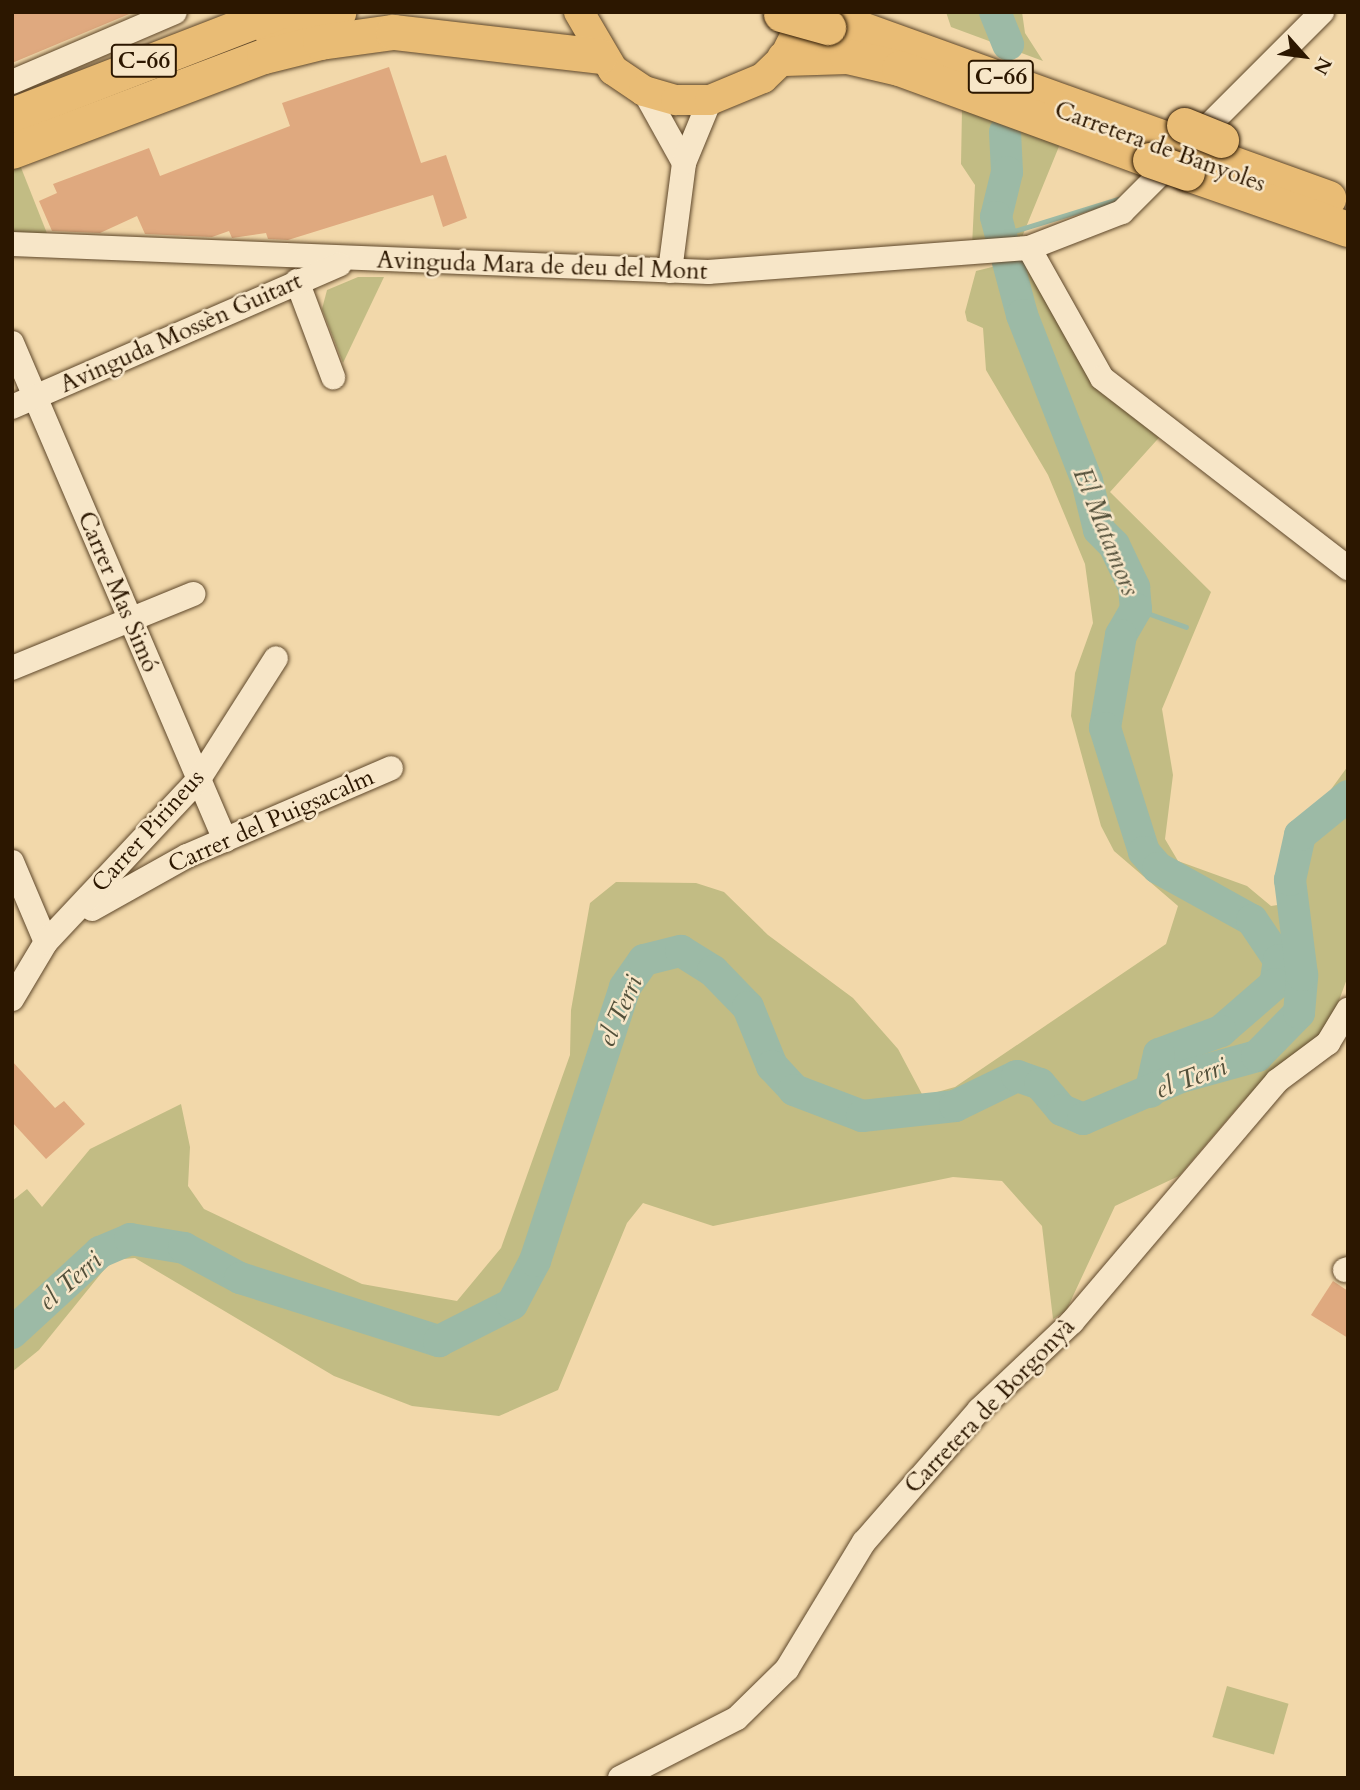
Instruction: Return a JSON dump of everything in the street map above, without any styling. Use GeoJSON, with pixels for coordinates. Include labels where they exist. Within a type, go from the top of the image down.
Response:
{"type":"FeatureCollection","features":[{"type":"Feature","properties":{"kind":"highway"},"geometry":{"type":"LineString","coordinates":[[12,99],[213,12]]}},
{"type":"Feature","properties":{"kind":"highway","name":"C-66"},"geometry":{"type":"LineString","coordinates":[[12,115],[277,12]]}},
{"type":"Feature","properties":{"kind":"highway","name":"C-66"},"geometry":{"type":"LineString","coordinates":[[12,134],[206,52],[338,12]]}},
{"type":"Feature","properties":{"kind":"highway"},"geometry":{"type":"LineString","coordinates":[[883,12],[1167,143]]}},
{"type":"Feature","properties":{"kind":"highway","name":"C-66"},"geometry":{"type":"LineString","coordinates":[[806,16],[1203,157],[1348,205]]}},
{"type":"Feature","properties":{"kind":"highway"},"geometry":{"type":"LineString","coordinates":[[12,152],[264,56],[320,42],[393,32],[600,56]]}},
{"type":"Feature","properties":{"kind":"highway"},"geometry":{"type":"LineString","coordinates":[[784,58],[847,56],[1167,143]]}},
{"type":"Feature","properties":{"kind":"highway"},"geometry":{"type":"LineString","coordinates":[[1203,157],[1348,196]]}},
{"type":"Feature","properties":{"kind":"highway"},"geometry":{"type":"LineString","coordinates":[[1203,157],[1348,229]]}},
{"type":"Feature","properties":{"kind":"highway","name":"Carretera de Banyoles"},"geometry":{"type":"LineString","coordinates":[[1203,157],[1348,216]]}},
{"type":"Feature","properties":{"kind":"main road"},"geometry":{"type":"LineString","coordinates":[[579,12],[600,56],[644,91],[710,100],[746,87],[784,58],[806,16]]}},
{"type":"Feature","properties":{"kind":"street"},"geometry":{"type":"LineString","coordinates":[[12,82],[175,12]]}},
{"type":"Feature","properties":{"kind":"street","name":"Avinguda Mara de deu del Mont"},"geometry":{"type":"LineString","coordinates":[[12,244],[350,261],[559,261],[670,271],[1024,248],[1122,212],[1322,12]]}},
{"type":"Feature","properties":{"kind":"street"},"geometry":{"type":"LineString","coordinates":[[644,91],[684,163]]}},
{"type":"Feature","properties":{"kind":"street"},"geometry":{"type":"LineString","coordinates":[[670,271],[684,163],[710,100]]}},
{"type":"Feature","properties":{"kind":"street"},"geometry":{"type":"LineString","coordinates":[[1024,248],[1102,378],[1348,568]]}},
{"type":"Feature","properties":{"kind":"street","name":"Avinguda Mossèn Guitart"},"geometry":{"type":"LineString","coordinates":[[23,402],[297,281],[350,261]]}},
{"type":"Feature","properties":{"kind":"street"},"geometry":{"type":"LineString","coordinates":[[297,281],[333,377]]}},
{"type":"Feature","properties":{"kind":"street","name":"Carrer Mas Simó"},"geometry":{"type":"LineString","coordinates":[[12,343],[23,402],[127,616],[225,840]]}},
{"type":"Feature","properties":{"kind":"street"},"geometry":{"type":"LineString","coordinates":[[12,668],[127,616],[193,594]]}},
{"type":"Feature","properties":{"kind":"street","name":"Carrer Pirineus"},"geometry":{"type":"LineString","coordinates":[[12,999],[46,942],[199,779],[276,658]]}},
{"type":"Feature","properties":{"kind":"street","name":"Carrer del Puigsacalm"},"geometry":{"type":"LineString","coordinates":[[46,942],[115,892],[225,840],[391,768]]}},
{"type":"Feature","properties":{"kind":"street"},"geometry":{"type":"LineString","coordinates":[[12,862],[46,942]]}},
{"type":"Feature","properties":{"kind":"street","name":"Carretera de Borgonyà"},"geometry":{"type":"LineString","coordinates":[[620,1778],[737,1717],[787,1669],[864,1542],[979,1410],[1072,1321],[1278,1081],[1328,1043],[1348,1010]]}},
{"type":"Feature","properties":{"kind":"shaded area"},"geometry":{"type":"Polygon","coordinates":[[[946,12],[1022,12],[1025,33],[1043,61],[951,27],[946,12]]]}},
{"type":"Feature","properties":{"kind":"shaded area"},"geometry":{"type":"Polygon","coordinates":[[[962,109],[1060,144],[1022,237],[972,246],[975,185],[961,164],[962,109]]]}},
{"type":"Feature","properties":{"kind":"shaded area"},"geometry":{"type":"Polygon","coordinates":[[[20,165],[50,241],[12,239],[12,168],[20,165]]]}},
{"type":"Feature","properties":{"kind":"shaded area"},"geometry":{"type":"Polygon","coordinates":[[[1008,263],[1033,271],[1082,365],[1165,431],[1110,492],[1211,592],[1162,709],[1173,775],[1165,839],[1178,861],[1247,886],[1271,906],[1284,904],[1300,832],[1348,766],[1348,976],[1334,1014],[1315,1041],[1243,1101],[1179,1176],[1115,1206],[1066,1311],[1053,1319],[1042,1226],[1002,1181],[953,1177],[713,1226],[643,1203],[627,1223],[558,1390],[499,1416],[412,1406],[334,1376],[135,1258],[112,1260],[39,1350],[12,1372],[12,1201],[27,1189],[42,1207],[90,1149],[181,1104],[190,1147],[188,1186],[204,1209],[362,1284],[457,1301],[501,1248],[570,1055],[571,1010],[590,903],[616,882],[696,883],[724,892],[768,935],[853,998],[898,1049],[923,1096],[955,1087],[1166,944],[1178,906],[1114,851],[1101,826],[1071,716],[1075,673],[1093,623],[1085,564],[1048,475],[986,370],[983,328],[967,321],[965,312],[976,271],[1008,263]]]}},
{"type":"Feature","properties":{"kind":"shaded area"},"geometry":{"type":"Polygon","coordinates":[[[358,277],[384,277],[343,363],[322,309],[327,290],[358,277]]]}},
{"type":"Feature","properties":{"kind":"shaded area"},"geometry":{"type":"Polygon","coordinates":[[[1227,1686],[1289,1704],[1274,1755],[1212,1737],[1227,1686]]]}},
{"type":"Feature","properties":{"kind":"building"},"geometry":{"type":"Polygon","coordinates":[[[12,12],[134,12],[12,63],[12,12]]]}},
{"type":"Feature","properties":{"kind":"building"},"geometry":{"type":"Polygon","coordinates":[[[389,67],[421,163],[446,155],[467,218],[443,227],[433,195],[288,240],[268,239],[266,233],[232,238],[229,231],[212,237],[145,234],[137,216],[100,233],[52,231],[39,201],[57,193],[53,184],[149,148],[160,176],[290,126],[282,103],[389,67]]]}},
{"type":"Feature","properties":{"kind":"building"},"geometry":{"type":"Polygon","coordinates":[[[12,1061],[55,1108],[64,1101],[85,1124],[46,1159],[12,1122],[12,1061]]]}},
{"type":"Feature","properties":{"kind":"building"},"geometry":{"type":"Polygon","coordinates":[[[1333,1281],[1348,1291],[1348,1338],[1311,1315],[1333,1281]]]}},
{"type":"Feature","properties":{"kind":"waterway","name":"El Matamors"},"geometry":{"type":"LineString","coordinates":[[995,12],[1008,45]]}},
{"type":"Feature","properties":{"kind":"waterway","name":"El Matamors"},"geometry":{"type":"LineString","coordinates":[[1005,132],[1007,172],[996,217],[1022,315],[1087,481],[1099,530],[1114,545],[1134,587],[1136,609],[1121,635],[1105,728],[1144,852],[1158,868],[1252,920],[1279,960],[1275,984],[1221,1031],[1159,1054],[1150,1092]]}},
{"type":"Feature","properties":{"kind":"waterway"},"geometry":{"type":"LineString","coordinates":[[1001,235],[1121,198]]}},
{"type":"Feature","properties":{"kind":"waterway"},"geometry":{"type":"LineString","coordinates":[[1136,609],[1186,627]]}},
{"type":"Feature","properties":{"kind":"waterway","name":"el Terri"},"geometry":{"type":"LineString","coordinates":[[12,1333],[100,1252],[130,1239],[184,1248],[240,1278],[439,1341],[512,1304],[535,1261],[625,987],[644,960],[681,951],[713,971],[748,1007],[772,1066],[794,1090],[862,1116],[955,1106],[1017,1076],[1040,1084],[1062,1110],[1083,1119],[1181,1077],[1257,1056],[1299,1013],[1302,975],[1290,880],[1300,835],[1348,796]]}}]}
